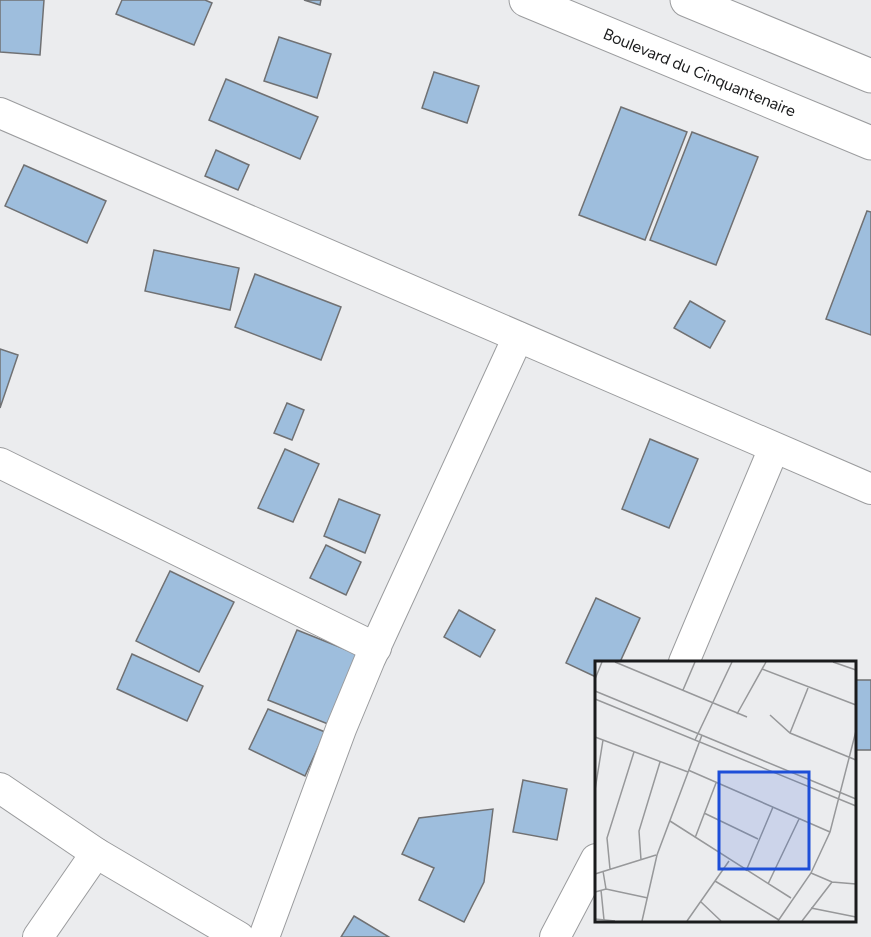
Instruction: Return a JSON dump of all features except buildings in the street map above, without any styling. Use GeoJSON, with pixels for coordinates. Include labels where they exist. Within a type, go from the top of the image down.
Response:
{"type":"FeatureCollection","features":[{"type":"Feature","properties":{"kind":"main road","name":"Boulevard du Cinquantenaire"},"geometry":{"type":"LineString","coordinates":[[526,0],[871,143]]}},
{"type":"Feature","properties":{"kind":"main road"},"geometry":{"type":"LineString","coordinates":[[687,0],[871,76]]}},
{"type":"Feature","properties":{"kind":"street"},"geometry":{"type":"LineString","coordinates":[[0,113],[871,489]]}},
{"type":"Feature","properties":{"kind":"street"},"geometry":{"type":"LineString","coordinates":[[264,937],[341,729],[518,337]]}},
{"type":"Feature","properties":{"kind":"street"},"geometry":{"type":"LineString","coordinates":[[685,661],[774,448]]}},
{"type":"Feature","properties":{"kind":"street"},"geometry":{"type":"LineString","coordinates":[[0,463],[376,648]]}},
{"type":"Feature","properties":{"kind":"street"},"geometry":{"type":"LineString","coordinates":[[0,788],[96,853],[239,937]]}},
{"type":"Feature","properties":{"kind":"street"},"geometry":{"type":"LineString","coordinates":[[38,937],[96,853]]}},
{"type":"Feature","properties":{"kind":"street"},"geometry":{"type":"LineString","coordinates":[[555,937],[595,863]]}}]}
